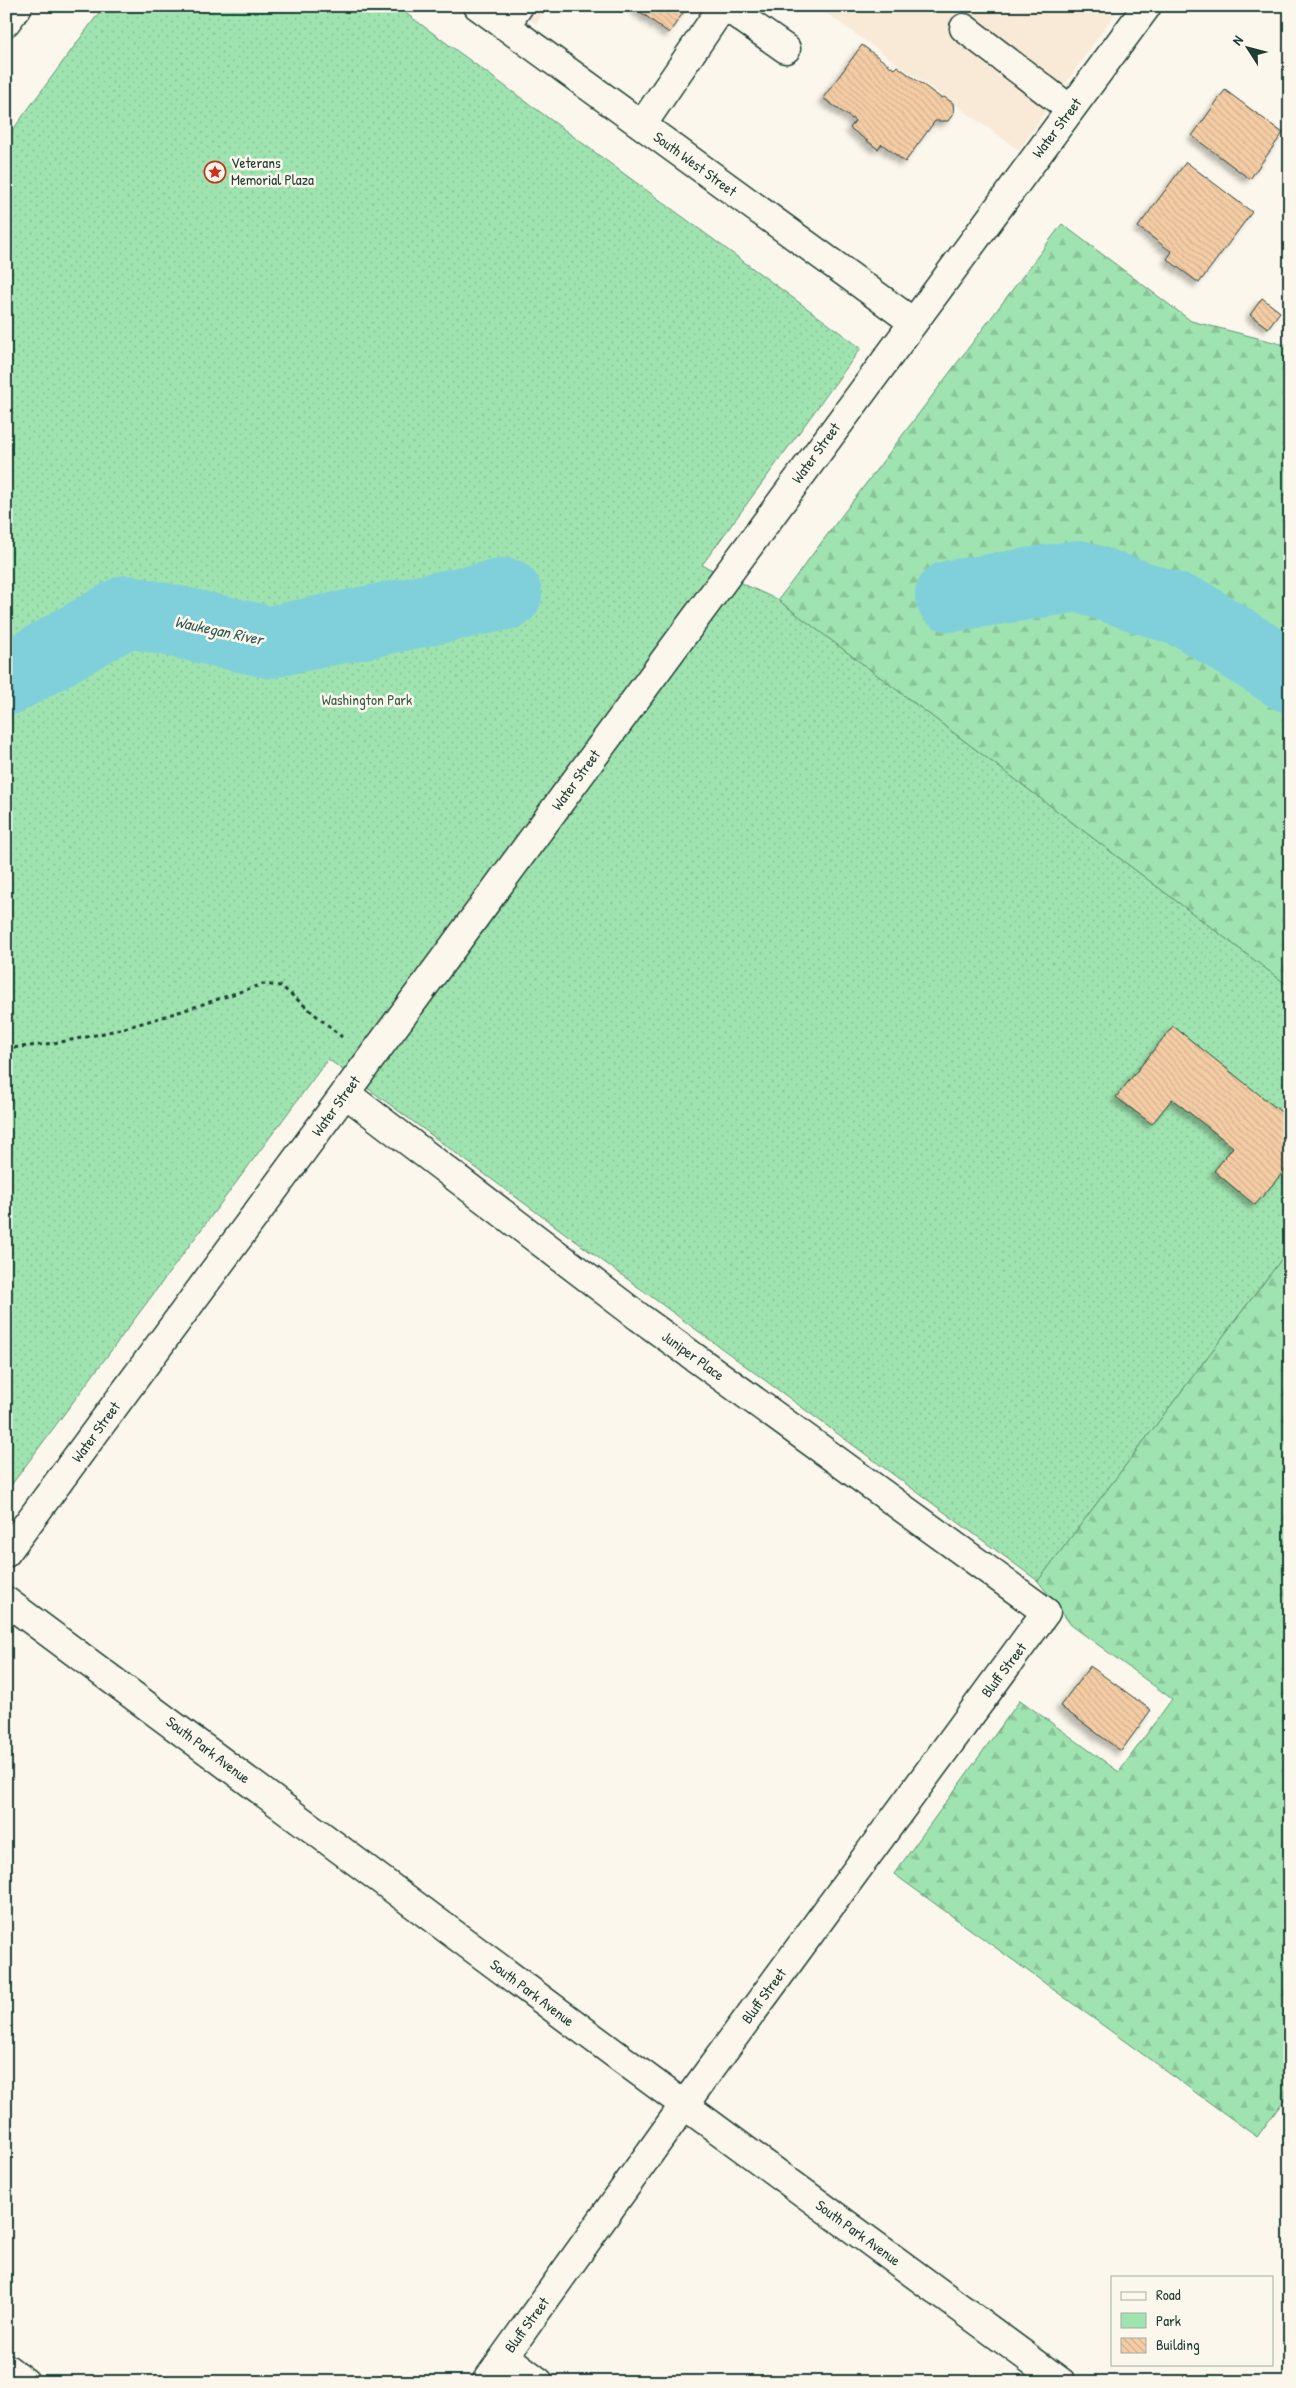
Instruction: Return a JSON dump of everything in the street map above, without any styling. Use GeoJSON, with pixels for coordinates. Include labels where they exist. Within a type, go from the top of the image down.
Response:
{"type":"FeatureCollection","features":[{"type":"Feature","properties":{"kind":"street"},"geometry":{"type":"LineString","coordinates":[[6,22],[18,6]]}},
{"type":"Feature","properties":{"kind":"street","name":"South West Street"},"geometry":{"type":"LineString","coordinates":[[478,6],[512,16],[642,125],[913,322]]}},
{"type":"Feature","properties":{"kind":"street"},"geometry":{"type":"LineString","coordinates":[[642,125],[724,6],[786,49]]}},
{"type":"Feature","properties":{"kind":"street","name":"Water Street"},"geometry":{"type":"LineString","coordinates":[[6,1553],[1147,6]]}},
{"type":"Feature","properties":{"kind":"street"},"geometry":{"type":"LineString","coordinates":[[964,28],[1070,109]]}},
{"type":"Feature","properties":{"kind":"street","name":"Juniper Place"},"geometry":{"type":"LineString","coordinates":[[345,1094],[639,1317],[1046,1612]]}},
{"type":"Feature","properties":{"kind":"street","name":"South Park Avenue"},"geometry":{"type":"LineString","coordinates":[[6,1600],[684,2105],[1061,2382]]}},
{"type":"Feature","properties":{"kind":"street","name":"Bluff Street"},"geometry":{"type":"LineString","coordinates":[[486,2382],[684,2105],[1046,1612]]}},
{"type":"Feature","properties":{"kind":"street"},"geometry":{"type":"LineString","coordinates":[[505,2356],[539,2382]]}},
{"type":"Feature","properties":{"kind":"street"},"geometry":{"type":"LineString","coordinates":[[6,2368],[25,2382]]}},
{"type":"Feature","properties":{"kind":"path"},"geometry":{"type":"LineString","coordinates":[[6,1048],[26,1047],[135,1027],[263,984],[280,986],[342,1037]]}},
{"type":"Feature","properties":{"kind":"shaded area"},"geometry":{"type":"Polygon","coordinates":[[[513,6],[548,6],[536,24],[513,6]]]}},
{"type":"Feature","properties":{"kind":"shaded area"},"geometry":{"type":"Polygon","coordinates":[[[816,6],[1120,6],[1019,150],[816,6]]]}},
{"type":"Feature","properties":{"kind":"green space","name":"Washington Park"},"geometry":{"type":"Polygon","coordinates":[[[104,6],[396,6],[861,348],[702,565],[778,600],[1290,987],[1290,1248],[1038,1581],[328,1059],[6,1492],[6,139],[104,6]]]}},
{"type":"Feature","properties":{"kind":"green space"},"geometry":{"type":"Polygon","coordinates":[[[1062,224],[1191,321],[1285,345],[1290,339],[1290,987],[778,600],[1062,224]]]}},
{"type":"Feature","properties":{"kind":"green space"},"geometry":{"type":"Polygon","coordinates":[[[1290,1248],[1290,2092],[1257,2137],[894,1874],[1020,1700],[1119,1772],[1172,1699],[1071,1625],[1038,1581],[1290,1248]]]}},
{"type":"Feature","properties":{"kind":"building"},"geometry":{"type":"Polygon","coordinates":[[[632,6],[688,6],[669,33],[632,6]]]}},
{"type":"Feature","properties":{"kind":"building"},"geometry":{"type":"Polygon","coordinates":[[[862,45],[894,69],[897,66],[941,98],[944,97],[953,103],[954,113],[948,121],[935,121],[905,162],[882,144],[878,149],[850,128],[855,121],[823,98],[862,45]]]}},
{"type":"Feature","properties":{"kind":"building"},"geometry":{"type":"Polygon","coordinates":[[[1225,90],[1283,133],[1250,179],[1192,136],[1225,90]]]}},
{"type":"Feature","properties":{"kind":"building"},"geometry":{"type":"Polygon","coordinates":[[[1186,162],[1252,212],[1199,283],[1167,259],[1172,252],[1138,227],[1186,162]]]}},
{"type":"Feature","properties":{"kind":"building"},"geometry":{"type":"Polygon","coordinates":[[[1262,298],[1280,312],[1268,328],[1250,315],[1262,298]]]}},
{"type":"Feature","properties":{"kind":"building"},"geometry":{"type":"Polygon","coordinates":[[[1173,1026],[1290,1119],[1290,1164],[1255,1205],[1214,1171],[1233,1147],[1172,1099],[1152,1124],[1116,1097],[1173,1026]]]}},
{"type":"Feature","properties":{"kind":"building"},"geometry":{"type":"Polygon","coordinates":[[[1090,1666],[1151,1710],[1121,1751],[1060,1706],[1090,1666]]]}},
{"type":"Feature","properties":{"kind":"waterway"},"geometry":{"type":"LineString","coordinates":[[951,596],[1079,576],[1191,614],[1290,677]]}},
{"type":"Feature","properties":{"kind":"waterway","name":"Waukegan River"},"geometry":{"type":"LineString","coordinates":[[6,680],[127,611],[269,642],[506,594]]}},
{"type":"Feature","properties":{"kind":"place","name":"Veterans Memorial Plaza"},"geometry":{"type":"Point","coordinates":[215,172]}}]}
